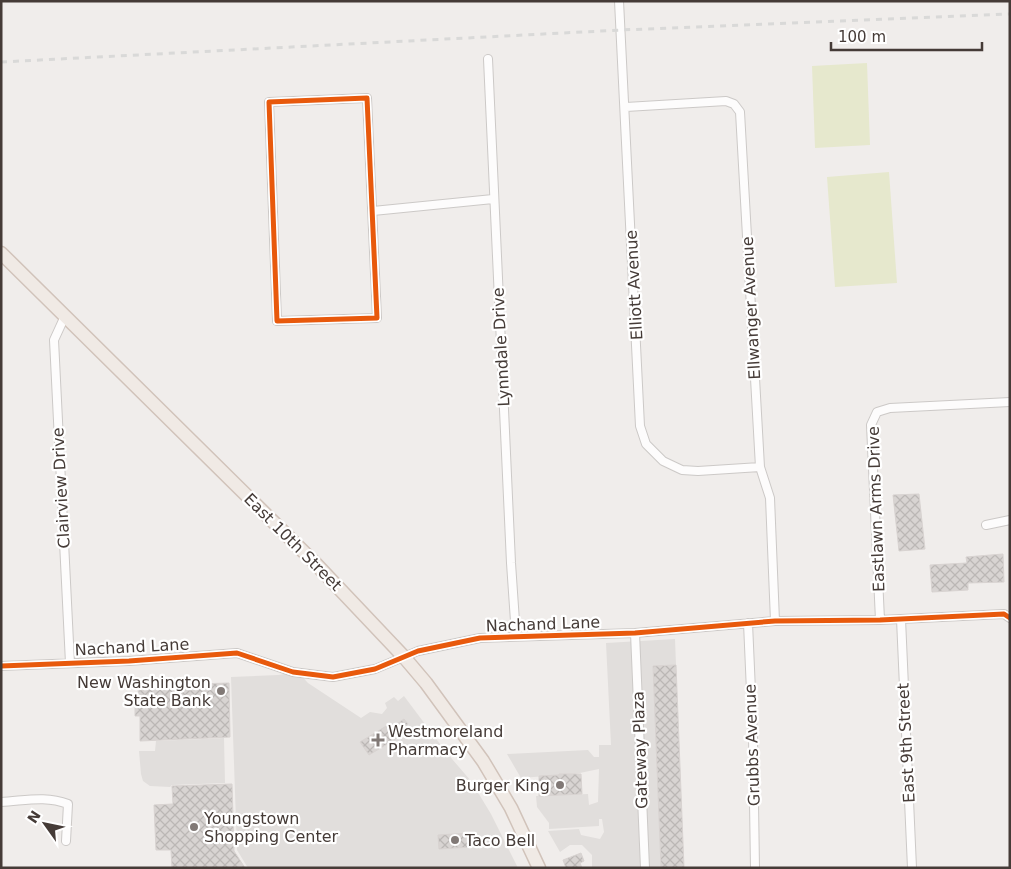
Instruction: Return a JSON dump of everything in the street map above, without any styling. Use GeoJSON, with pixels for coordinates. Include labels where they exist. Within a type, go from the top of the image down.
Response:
{"type":"FeatureCollection","features":[{"type":"Feature","properties":{"kind":"main road","name":"East 10th Street"},"geometry":{"type":"LineString","coordinates":[[1,254],[316,564],[404,657],[426,683],[482,761],[511,808],[540,868]]}},
{"type":"Feature","properties":{"kind":"street","name":"Elliott Avenue"},"geometry":{"type":"LineString","coordinates":[[619,1],[626,107],[640,426],[646,444],[663,461],[682,470],[698,471],[760,467]]}},
{"type":"Feature","properties":{"kind":"street","name":"Lynndale Drive"},"geometry":{"type":"LineString","coordinates":[[488,59],[493,199],[516,636]]}},
{"type":"Feature","properties":{"kind":"street"},"geometry":{"type":"LineString","coordinates":[[367,98],[373,210],[377,318],[277,321],[269,102],[367,98]]}},
{"type":"Feature","properties":{"kind":"street","name":"Ellwanger Avenue"},"geometry":{"type":"LineString","coordinates":[[626,107],[726,101],[734,104],[740,112],[760,467],[770,498],[775,621]]}},
{"type":"Feature","properties":{"kind":"street"},"geometry":{"type":"LineString","coordinates":[[373,210],[493,199]]}},
{"type":"Feature","properties":{"kind":"street","name":"Clairview Drive"},"geometry":{"type":"LineString","coordinates":[[65,316],[54,340],[70,663]]}},
{"type":"Feature","properties":{"kind":"street","name":"Eastlawn Arms Drive"},"geometry":{"type":"LineString","coordinates":[[880,620],[871,425],[877,412],[890,408],[1010,402]]}},
{"type":"Feature","properties":{"kind":"street"},"geometry":{"type":"LineString","coordinates":[[986,524],[1010,520]]}},
{"type":"Feature","properties":{"kind":"street","name":"Nachand Lane"},"geometry":{"type":"LineString","coordinates":[[1,666],[129,662],[237,653],[293,672],[333,677],[375,669],[418,650],[480,638],[635,633],[775,621],[880,620],[1008,615]]}},
{"type":"Feature","properties":{"kind":"street","name":"East 9th Street"},"geometry":{"type":"LineString","coordinates":[[901,618],[912,868]]}},
{"type":"Feature","properties":{"kind":"street","name":"Grubbs Avenue"},"geometry":{"type":"LineString","coordinates":[[748,623],[753,737],[755,868]]}},
{"type":"Feature","properties":{"kind":"street","name":"Gateway Plaza"},"geometry":{"type":"LineString","coordinates":[[635,633],[644,868]]}},
{"type":"Feature","properties":{"kind":"street"},"geometry":{"type":"LineString","coordinates":[[1,802],[33,798],[56,800],[68,804],[66,841]]}},
{"type":"Feature","properties":{"kind":"green space"},"geometry":{"type":"Polygon","coordinates":[[[867,63],[870,145],[815,148],[812,66],[867,63]]]}},
{"type":"Feature","properties":{"kind":"green space"},"geometry":{"type":"Polygon","coordinates":[[[889,172],[897,283],[835,287],[827,177],[889,172]]]}},
{"type":"Feature","properties":{"kind":"shaded area"},"geometry":{"type":"Polygon","coordinates":[[[675,639],[676,665],[653,666],[661,868],[592,868],[592,855],[582,845],[570,845],[560,852],[548,831],[579,829],[581,835],[600,839],[604,832],[602,819],[599,819],[599,826],[549,829],[549,823],[537,807],[536,796],[588,794],[589,805],[598,802],[599,769],[575,774],[521,778],[507,754],[588,750],[594,757],[599,757],[599,745],[611,745],[606,643],[675,639]]]}},
{"type":"Feature","properties":{"kind":"shaded area"},"geometry":{"type":"Polygon","coordinates":[[[298,672],[308,683],[361,718],[370,712],[382,714],[387,708],[385,703],[394,697],[398,701],[404,696],[446,752],[471,781],[491,814],[518,868],[248,868],[237,850],[231,677],[278,675],[298,672]]]}},
{"type":"Feature","properties":{"kind":"shaded area"},"geometry":{"type":"Polygon","coordinates":[[[224,738],[225,783],[172,785],[170,787],[150,786],[143,781],[139,751],[155,751],[156,741],[224,738]]]}},
{"type":"Feature","properties":{"kind":"building"},"geometry":{"type":"Polygon","coordinates":[[[919,494],[925,549],[899,551],[893,495],[919,494]]]}},
{"type":"Feature","properties":{"kind":"building"},"geometry":{"type":"Polygon","coordinates":[[[1003,554],[1004,582],[968,583],[968,590],[932,592],[930,565],[967,563],[966,557],[1003,554]]]}},
{"type":"Feature","properties":{"kind":"building"},"geometry":{"type":"Polygon","coordinates":[[[676,665],[684,868],[661,868],[653,666],[676,665]]]}},
{"type":"Feature","properties":{"kind":"building"},"geometry":{"type":"Polygon","coordinates":[[[229,683],[230,737],[140,741],[140,716],[135,716],[135,706],[139,706],[138,686],[229,683]]]}},
{"type":"Feature","properties":{"kind":"building","name":"Westmoreland Pharmacy"},"geometry":{"type":"Polygon","coordinates":[[[404,719],[408,724],[395,734],[397,738],[369,755],[360,742],[388,725],[391,728],[404,719]]]}},
{"type":"Feature","properties":{"kind":"building","name":"Burger King"},"geometry":{"type":"Polygon","coordinates":[[[581,774],[582,794],[539,796],[539,776],[581,774]]]}},
{"type":"Feature","properties":{"kind":"building","name":"Youngstown Shopping Center"},"geometry":{"type":"Polygon","coordinates":[[[232,784],[234,851],[245,868],[172,868],[171,850],[156,850],[154,805],[173,804],[172,786],[232,784]]]}},
{"type":"Feature","properties":{"kind":"building","name":"Taco Bell"},"geometry":{"type":"Polygon","coordinates":[[[471,833],[471,847],[439,849],[438,835],[471,833]]]}},
{"type":"Feature","properties":{"kind":"building"},"geometry":{"type":"Polygon","coordinates":[[[581,853],[584,861],[580,863],[582,868],[566,868],[563,860],[581,853]]]}},
{"type":"Feature","properties":{"kind":"railway"},"geometry":{"type":"LineString","coordinates":[[1,62],[621,30],[1010,14]]}},
{"type":"Feature","properties":{"kind":"cycle path"},"geometry":{"type":"LineString","coordinates":[[367,98],[377,318],[277,321],[269,102],[367,98]]}},
{"type":"Feature","properties":{"kind":"cycle path"},"geometry":{"type":"LineString","coordinates":[[1,666],[129,661],[237,653],[293,672],[333,677],[375,669],[418,651],[480,638],[635,633],[775,621],[880,620],[1004,614],[1010,618]]}},
{"type":"Feature","properties":{"kind":"place","name":"New Washington State Bank"},"geometry":{"type":"Point","coordinates":[221,691]}},
{"type":"Feature","properties":{"kind":"place","name":"Westmoreland Pharmacy"},"geometry":{"type":"Point","coordinates":[378,740]}},
{"type":"Feature","properties":{"kind":"place","name":"Burger King"},"geometry":{"type":"Point","coordinates":[560,785]}},
{"type":"Feature","properties":{"kind":"place","name":"Youngstown Shopping Center"},"geometry":{"type":"Point","coordinates":[194,827]}},
{"type":"Feature","properties":{"kind":"place","name":"Taco Bell"},"geometry":{"type":"Point","coordinates":[455,840]}}]}
